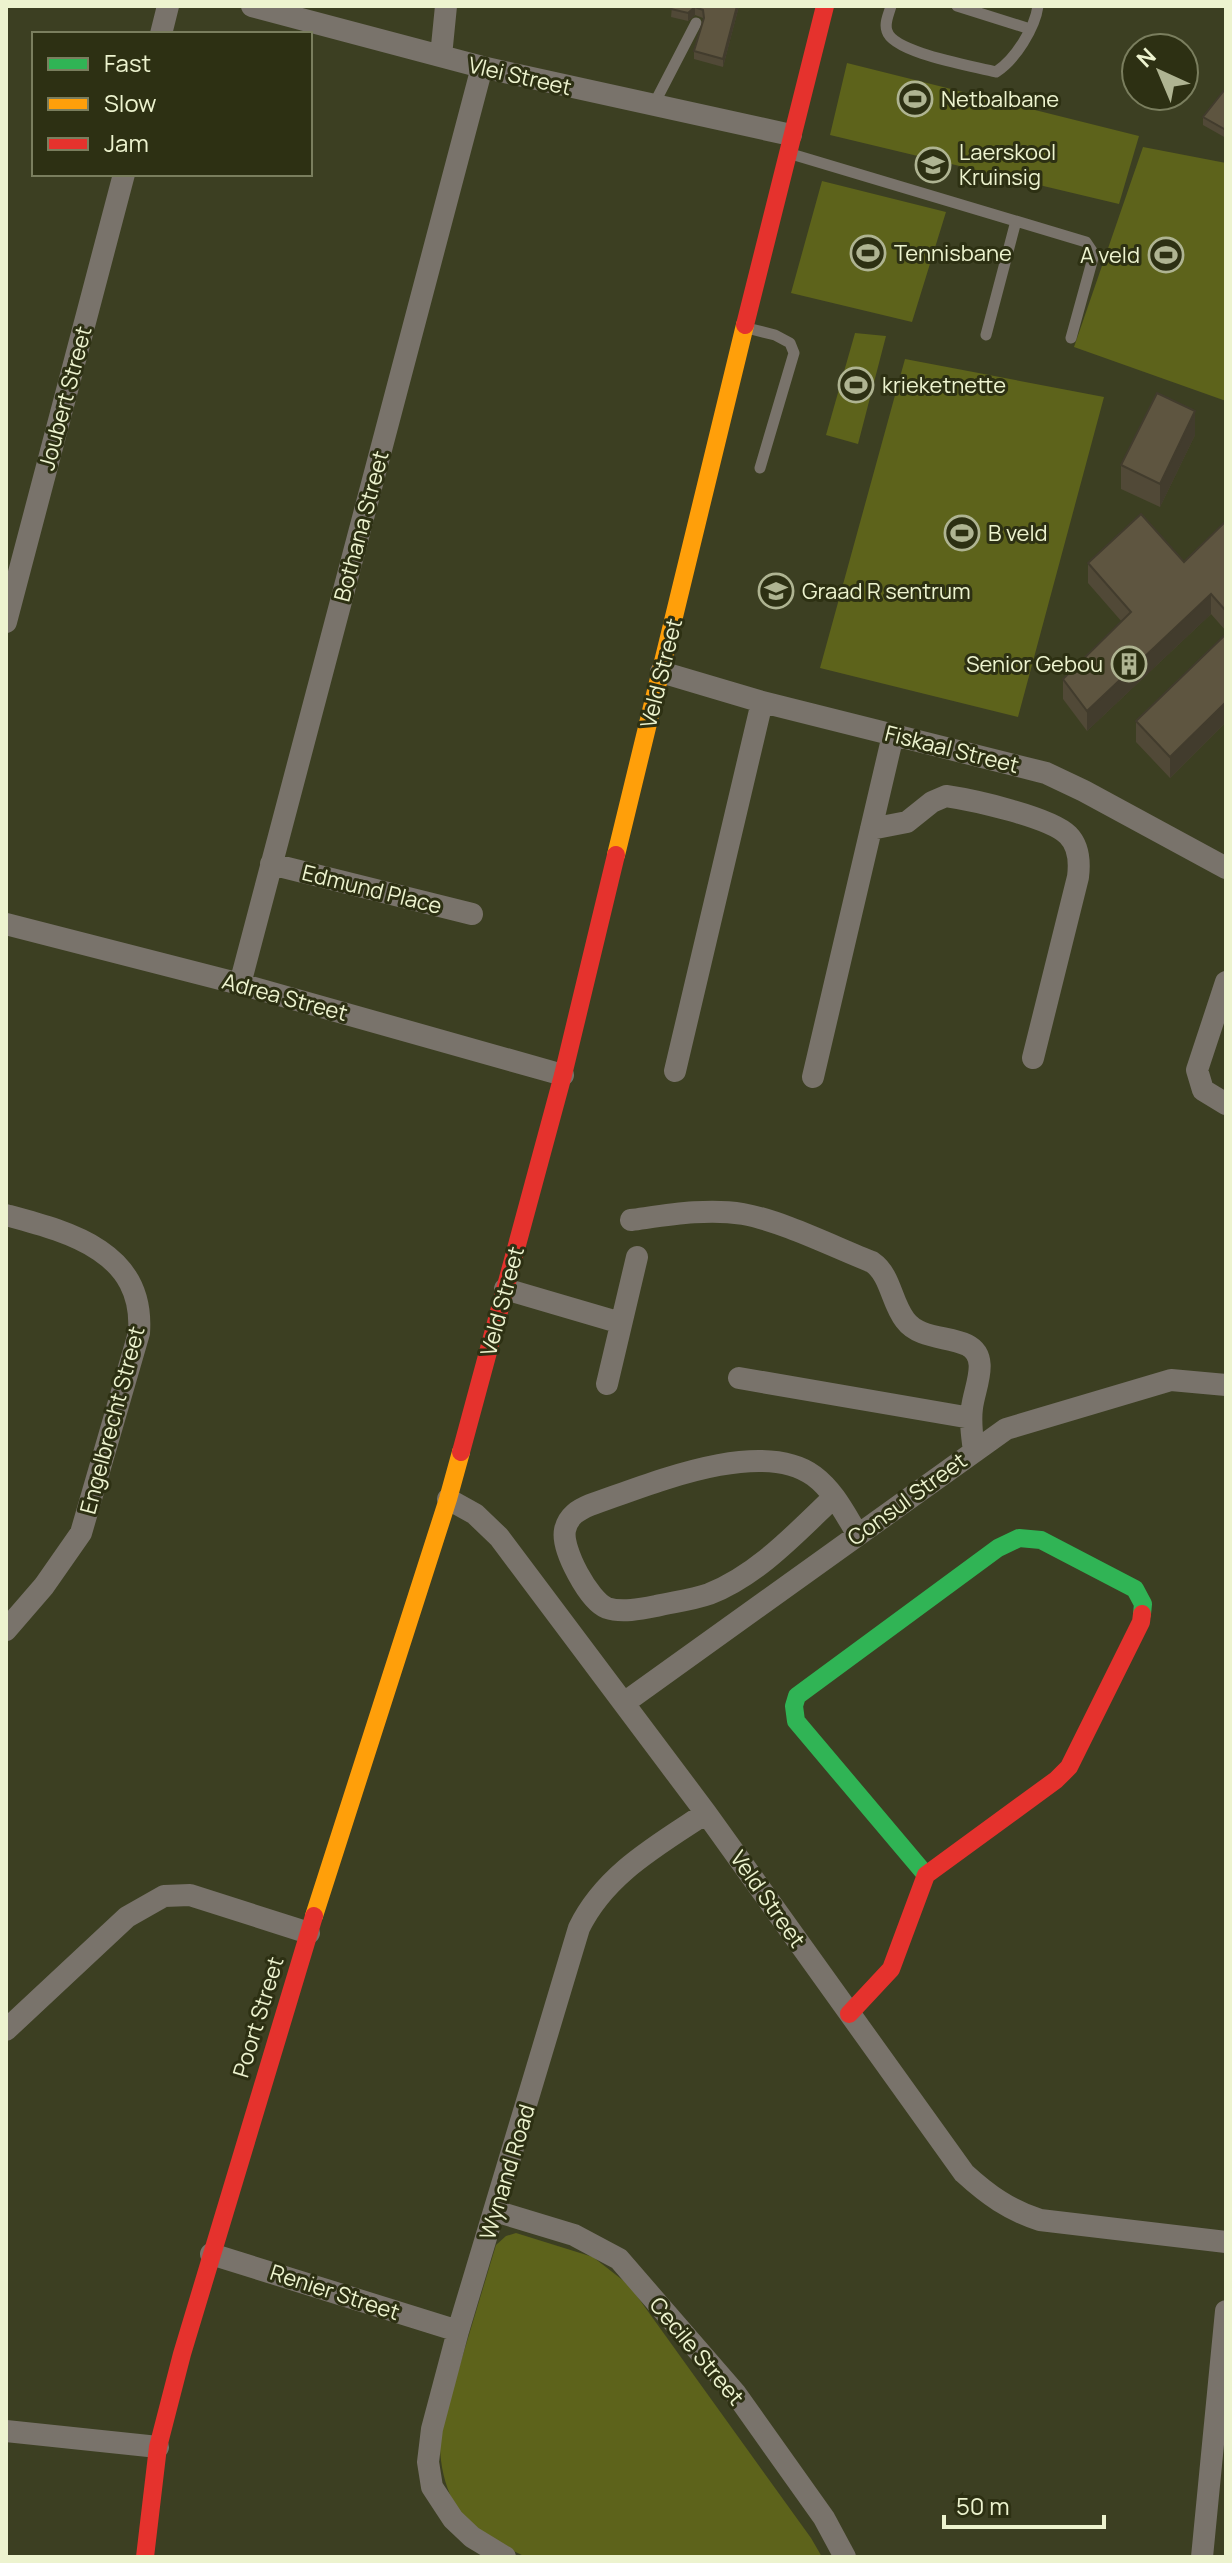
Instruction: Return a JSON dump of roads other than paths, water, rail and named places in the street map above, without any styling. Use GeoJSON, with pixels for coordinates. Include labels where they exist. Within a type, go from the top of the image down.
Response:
{"type":"FeatureCollection","features":[{"type":"Feature","properties":{"kind":"street"},"geometry":{"type":"LineString","coordinates":[[162,32],[168,6]]}},
{"type":"Feature","properties":{"kind":"street","name":"Vlei Street"},"geometry":{"type":"LineString","coordinates":[[255,6],[789,144]]}},
{"type":"Feature","properties":{"kind":"street"},"geometry":{"type":"LineString","coordinates":[[441,56],[446,6]]}},
{"type":"Feature","properties":{"kind":"street","name":"Veld Street"},"geometry":{"type":"LineString","coordinates":[[825,6],[563,1075],[448,1499],[475,1514],[499,1537],[706,1813],[964,2173],[998,2202],[1040,2220],[1226,2242]]}},
{"type":"Feature","properties":{"kind":"street","name":"Bothana Street"},"geometry":{"type":"LineString","coordinates":[[240,984],[482,67]]}},
{"type":"Feature","properties":{"kind":"street","name":"Joubert Street"},"geometry":{"type":"LineString","coordinates":[[6,622],[123,176]]}},
{"type":"Feature","properties":{"kind":"street","name":"Fiskaal Street"},"geometry":{"type":"LineString","coordinates":[[661,672],[762,702],[1046,773],[1226,868]]}},
{"type":"Feature","properties":{"kind":"street"},"geometry":{"type":"LineString","coordinates":[[675,1071],[762,702]]}},
{"type":"Feature","properties":{"kind":"street"},"geometry":{"type":"LineString","coordinates":[[813,1077],[893,735]]}},
{"type":"Feature","properties":{"kind":"street"},"geometry":{"type":"LineString","coordinates":[[871,829],[907,822],[932,802],[946,796],[1046,822],[1072,840],[1079,857],[1078,877],[1033,1058]]}},
{"type":"Feature","properties":{"kind":"street","name":"Edmund Place"},"geometry":{"type":"LineString","coordinates":[[271,864],[472,914]]}},
{"type":"Feature","properties":{"kind":"street","name":"Adrea Street"},"geometry":{"type":"LineString","coordinates":[[6,924],[240,984],[563,1075]]}},
{"type":"Feature","properties":{"kind":"street"},"geometry":{"type":"LineString","coordinates":[[1226,982],[1197,1070],[1203,1090],[1226,1104]]}},
{"type":"Feature","properties":{"kind":"street"},"geometry":{"type":"LineString","coordinates":[[631,1220],[702,1211],[741,1214],[765,1219],[880,1267],[906,1322],[921,1332],[966,1345],[978,1356],[980,1365],[971,1418],[974,1451]]}},
{"type":"Feature","properties":{"kind":"street","name":"Engelbrecht Street"},"geometry":{"type":"LineString","coordinates":[[6,1215],[76,1236],[102,1252],[130,1285],[140,1320],[139,1333],[81,1533],[44,1586],[6,1630]]}},
{"type":"Feature","properties":{"kind":"street"},"geometry":{"type":"LineString","coordinates":[[607,1384],[637,1257]]}},
{"type":"Feature","properties":{"kind":"street"},"geometry":{"type":"LineString","coordinates":[[505,1289],[621,1323]]}},
{"type":"Feature","properties":{"kind":"street"},"geometry":{"type":"LineString","coordinates":[[739,1378],[971,1418]]}},
{"type":"Feature","properties":{"kind":"street","name":"Consul Street"},"geometry":{"type":"LineString","coordinates":[[624,1703],[1012,1426],[1162,1382],[1178,1380],[1226,1385]]}},
{"type":"Feature","properties":{"kind":"street"},"geometry":{"type":"LineString","coordinates":[[834,1497],[781,1546],[733,1583],[695,1598],[643,1608],[608,1608],[596,1601],[578,1574],[565,1539],[568,1522],[580,1509],[703,1468],[745,1462],[785,1463],[812,1474],[834,1497],[858,1535]]}},
{"type":"Feature","properties":{"kind":"street","name":"Poort Street"},"geometry":{"type":"LineString","coordinates":[[145,2557],[158,2447],[211,2254],[309,1933],[448,1499]]}},
{"type":"Feature","properties":{"kind":"street"},"geometry":{"type":"LineString","coordinates":[[849,2014],[891,1969],[926,1875],[1056,1780],[1069,1767],[1141,1622],[1143,1604],[1135,1589],[1041,1540],[1018,1538],[998,1548],[797,1696],[793,1713],[796,1721],[926,1875]]}},
{"type":"Feature","properties":{"kind":"street","name":"Wynand Road"},"geometry":{"type":"LineString","coordinates":[[505,2557],[472,2537],[453,2519],[432,2487],[428,2462],[432,2429],[458,2331],[579,1928],[588,1909],[624,1870],[706,1813]]}},
{"type":"Feature","properties":{"kind":"street"},"geometry":{"type":"LineString","coordinates":[[6,2030],[127,1917],[164,1896],[190,1895],[309,1933]]}},
{"type":"Feature","properties":{"kind":"street","name":"Cecile Street"},"geometry":{"type":"LineString","coordinates":[[495,2211],[574,2235],[619,2259],[736,2394],[824,2518],[845,2557]]}},
{"type":"Feature","properties":{"kind":"street","name":"Renier Street"},"geometry":{"type":"LineString","coordinates":[[211,2254],[458,2331]]}},
{"type":"Feature","properties":{"kind":"street"},"geometry":{"type":"LineString","coordinates":[[1202,2557],[1226,2311]]}},
{"type":"Feature","properties":{"kind":"street"},"geometry":{"type":"LineString","coordinates":[[6,2431],[158,2447]]}},
{"type":"Feature","properties":{"kind":"lane"},"geometry":{"type":"LineString","coordinates":[[891,6],[887,32],[897,44],[996,72],[1004,67],[1030,29],[1038,6]]}},
{"type":"Feature","properties":{"kind":"lane"},"geometry":{"type":"LineString","coordinates":[[957,6],[1030,29]]}},
{"type":"Feature","properties":{"kind":"lane"},"geometry":{"type":"LineString","coordinates":[[653,107],[696,23]]}},
{"type":"Feature","properties":{"kind":"lane"},"geometry":{"type":"LineString","coordinates":[[789,144],[1086,242],[1093,258],[1071,338]]}},
{"type":"Feature","properties":{"kind":"lane"},"geometry":{"type":"LineString","coordinates":[[986,335],[1016,221]]}},
{"type":"Feature","properties":{"kind":"lane"},"geometry":{"type":"LineString","coordinates":[[746,328],[782,338],[790,343],[794,353],[760,468]]}},
{"type":"Feature","properties":{"kind":"place","name":"Netbalbane"},"geometry":{"type":"Point","coordinates":[915,99]}},
{"type":"Feature","properties":{"kind":"place","name":"Laerskool Kruinsig"},"geometry":{"type":"Point","coordinates":[933,165]}},
{"type":"Feature","properties":{"kind":"place","name":"Tennisbane"},"geometry":{"type":"Point","coordinates":[868,253]}},
{"type":"Feature","properties":{"kind":"place","name":"A veld"},"geometry":{"type":"Point","coordinates":[1166,255]}},
{"type":"Feature","properties":{"kind":"place","name":"krieketnette"},"geometry":{"type":"Point","coordinates":[856,385]}},
{"type":"Feature","properties":{"kind":"place","name":"B veld"},"geometry":{"type":"Point","coordinates":[962,533]}},
{"type":"Feature","properties":{"kind":"place","name":"Graad R sentrum"},"geometry":{"type":"Point","coordinates":[776,591]}},
{"type":"Feature","properties":{"kind":"place","name":"Senior Gebou"},"geometry":{"type":"Point","coordinates":[1129,664]}}]}
